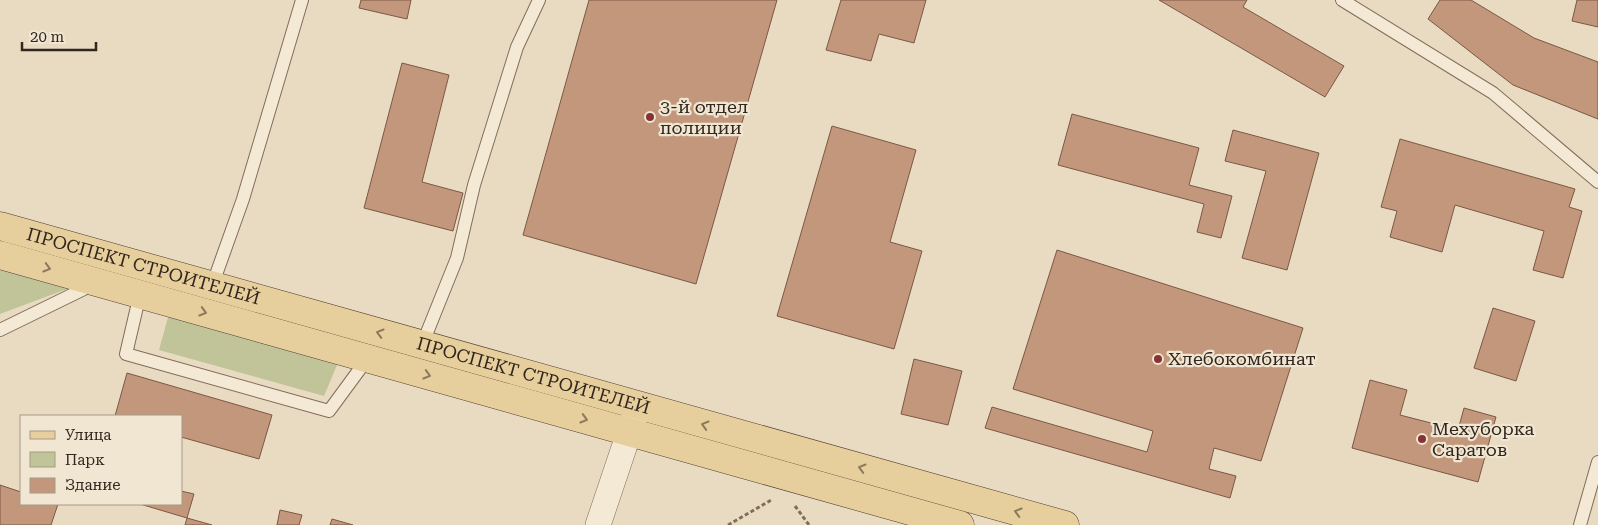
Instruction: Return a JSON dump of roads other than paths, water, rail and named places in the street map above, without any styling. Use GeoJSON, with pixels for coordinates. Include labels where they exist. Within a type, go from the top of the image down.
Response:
{"type":"FeatureCollection","features":[{"type":"Feature","properties":{"kind":"main road","name":"ПРОСПЕКТ СТРОИТЕЛЕЙ"},"geometry":{"type":"LineString","coordinates":[[0,226],[1065,525]]}},
{"type":"Feature","properties":{"kind":"main road","name":"ПРОСПЕКТ СТРОИТЕЛЕЙ"},"geometry":{"type":"LineString","coordinates":[[0,255],[960,525]]}},
{"type":"Feature","properties":{"kind":"street"},"geometry":{"type":"LineString","coordinates":[[598,525],[631,432],[638,406]]}},
{"type":"Feature","properties":{"kind":"lane"},"geometry":{"type":"LineString","coordinates":[[212,286],[243,199],[302,0]]}},
{"type":"Feature","properties":{"kind":"lane"},"geometry":{"type":"LineString","coordinates":[[422,345],[457,258],[474,185],[517,47],[539,0]]}},
{"type":"Feature","properties":{"kind":"lane"},"geometry":{"type":"LineString","coordinates":[[1342,0],[1493,93],[1598,182]]}},
{"type":"Feature","properties":{"kind":"lane"},"geometry":{"type":"LineString","coordinates":[[0,330],[98,282]]}},
{"type":"Feature","properties":{"kind":"lane"},"geometry":{"type":"LineString","coordinates":[[140,294],[126,354],[329,411],[368,358]]}},
{"type":"Feature","properties":{"kind":"lane"},"geometry":{"type":"LineString","coordinates":[[1580,525],[1598,462]]}},
{"type":"Feature","properties":{"kind":"place","name":"3-й отдел полиции"},"geometry":{"type":"Point","coordinates":[650,117]}},
{"type":"Feature","properties":{"kind":"place","name":"Хлебокомбинат"},"geometry":{"type":"Point","coordinates":[1158,359]}},
{"type":"Feature","properties":{"kind":"place","name":"Мехуборка Саратов"},"geometry":{"type":"Point","coordinates":[1422,439]}}]}
